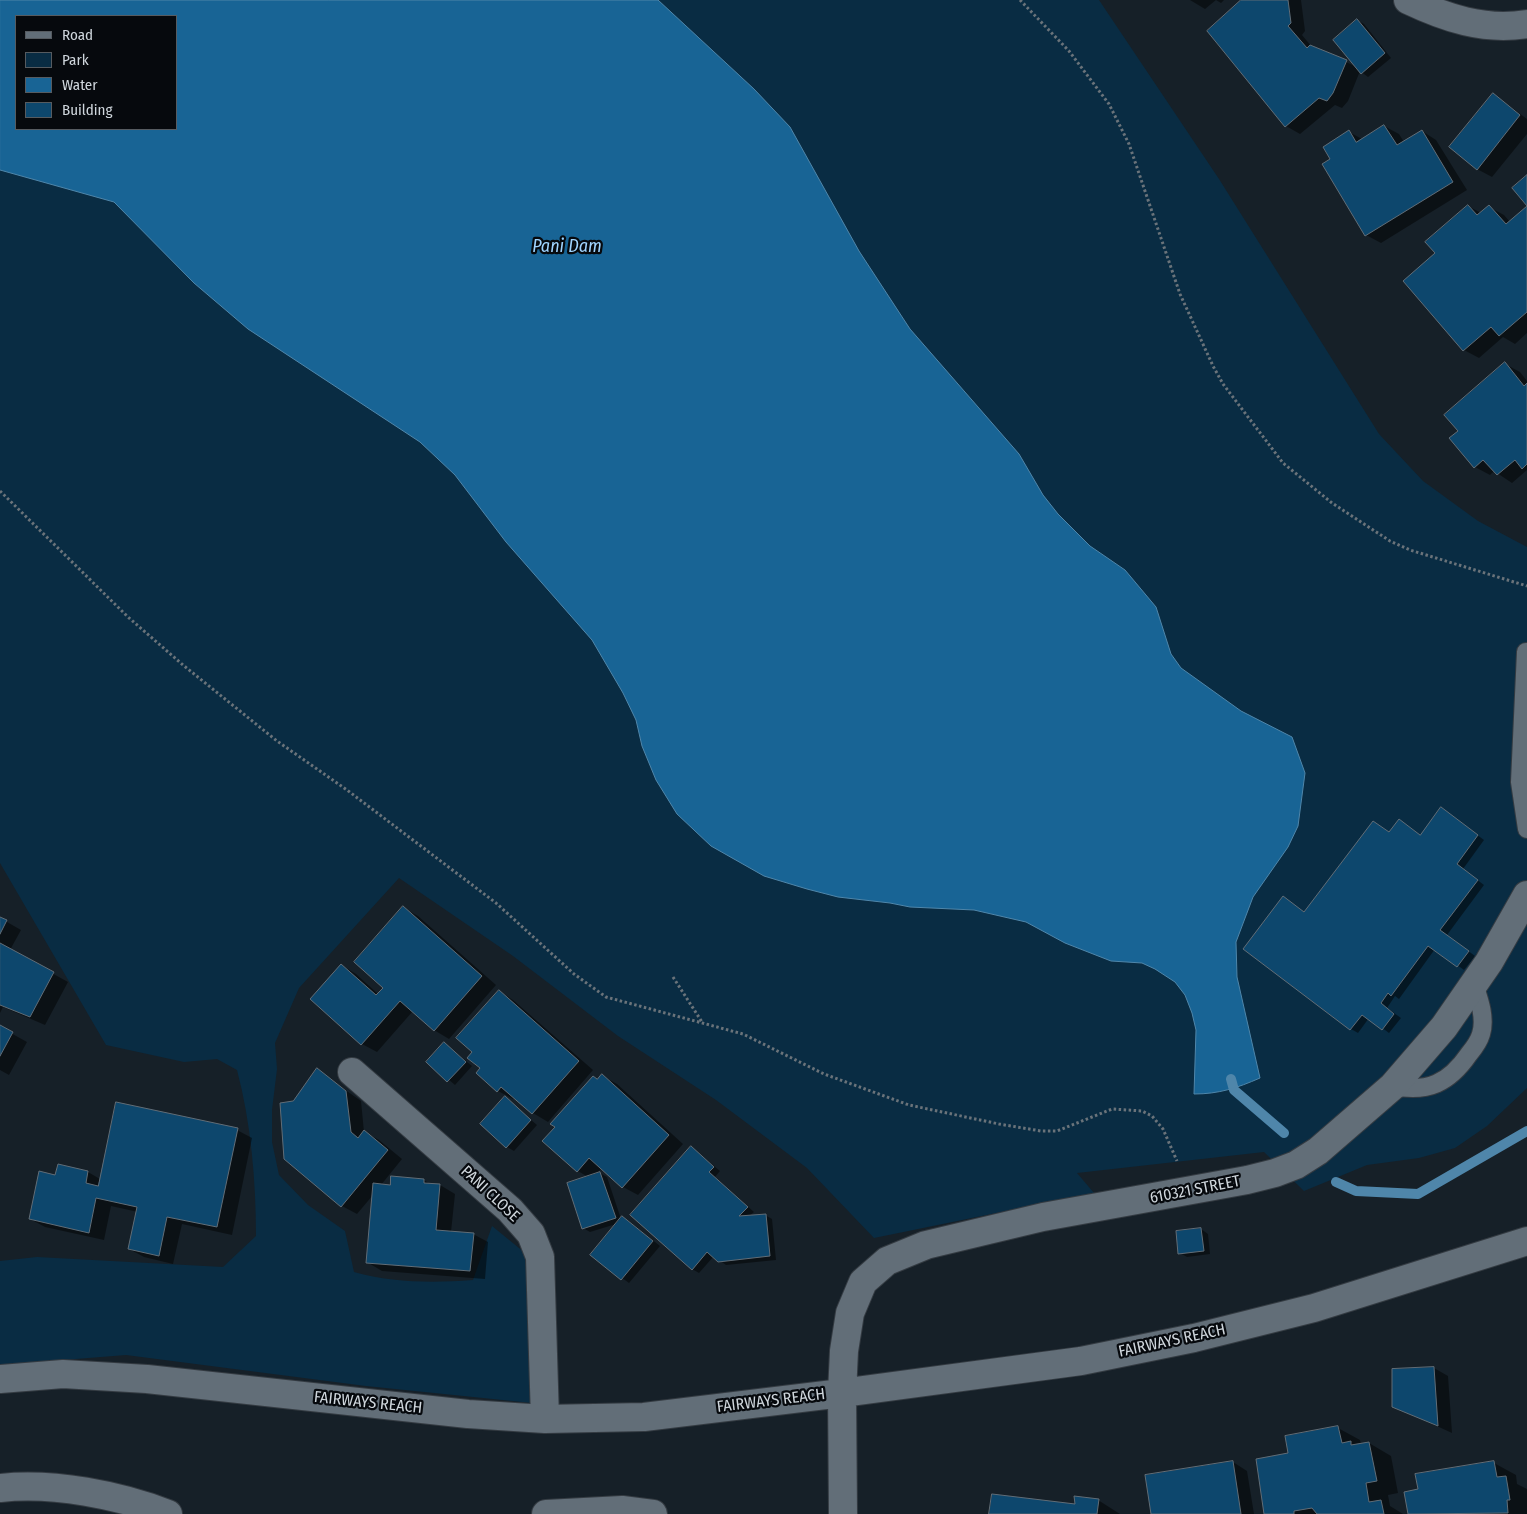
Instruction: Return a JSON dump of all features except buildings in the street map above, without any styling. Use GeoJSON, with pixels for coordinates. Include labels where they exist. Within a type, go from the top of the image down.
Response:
{"type":"FeatureCollection","features":[{"type":"Feature","properties":{"kind":"street"},"geometry":{"type":"LineString","coordinates":[[1408,0],[1442,16],[1474,24],[1509,27],[1527,24]]}},
{"type":"Feature","properties":{"kind":"street","name":"610321 STREET"},"geometry":{"type":"LineString","coordinates":[[843,1514],[842,1393],[844,1351],[850,1313],[863,1282],[887,1261],[926,1245],[1014,1224],[1188,1189],[1247,1180],[1275,1173],[1296,1165],[1318,1151],[1393,1086],[1444,1027],[1489,962],[1527,895]]}},
{"type":"Feature","properties":{"kind":"street","name":"PANI CLOSE"},"geometry":{"type":"LineString","coordinates":[[352,1072],[510,1210],[531,1234],[540,1257],[545,1419]]}},
{"type":"Feature","properties":{"kind":"street","name":"FAIRWAYS REACH"},"geometry":{"type":"LineString","coordinates":[[0,1379],[63,1374],[137,1379],[468,1414],[545,1419],[644,1417],[1081,1361],[1194,1338],[1314,1308],[1527,1241]]}},
{"type":"Feature","properties":{"kind":"street"},"geometry":{"type":"LineString","coordinates":[[0,1488],[71,1489],[138,1502],[168,1514]]}},
{"type":"Feature","properties":{"kind":"street"},"geometry":{"type":"LineString","coordinates":[[546,1514],[622,1510],[653,1514]]}},
{"type":"Feature","properties":{"kind":"lane"},"geometry":{"type":"LineString","coordinates":[[1526,652],[1520,782],[1527,829]]}},
{"type":"Feature","properties":{"kind":"lane"},"geometry":{"type":"LineString","coordinates":[[1393,1086],[1412,1090],[1430,1087],[1454,1073],[1461,1066],[1481,1034],[1482,1010],[1474,984]]}},
{"type":"Feature","properties":{"kind":"path"},"geometry":{"type":"LineString","coordinates":[[1020,0],[1069,51],[1109,104],[1128,144],[1180,294],[1213,366],[1224,384],[1283,463],[1332,503],[1390,541],[1410,550],[1527,586]]}},
{"type":"Feature","properties":{"kind":"path"},"geometry":{"type":"LineString","coordinates":[[0,491],[128,617],[183,665],[277,741],[347,790],[496,903],[574,974],[606,997],[743,1034],[824,1074],[909,1105],[1033,1130],[1057,1131],[1112,1110],[1142,1111],[1152,1116],[1163,1129],[1188,1189]]}},
{"type":"Feature","properties":{"kind":"path"},"geometry":{"type":"LineString","coordinates":[[673,977],[702,1022]]}},
{"type":"Feature","properties":{"kind":"green space"},"geometry":{"type":"Polygon","coordinates":[[[0,0],[1099,0],[1219,179],[1379,434],[1423,481],[1478,521],[1527,547],[1527,1088],[1487,1126],[1455,1148],[1419,1158],[1367,1165],[1304,1191],[1264,1152],[1077,1173],[1094,1193],[874,1238],[807,1168],[716,1100],[618,1036],[513,956],[399,878],[299,988],[275,1043],[277,1069],[272,1110],[272,1142],[279,1175],[308,1205],[345,1231],[354,1272],[398,1280],[443,1282],[473,1280],[492,1226],[530,1257],[532,1403],[366,1386],[126,1355],[0,1365],[0,1261],[37,1257],[223,1267],[256,1236],[252,1152],[237,1070],[217,1059],[184,1062],[106,1045],[0,863],[0,0]]]}},
{"type":"Feature","properties":{"kind":"water","name":"Pani Dam"},"geometry":{"type":"Polygon","coordinates":[[[0,0],[658,0],[754,89],[790,127],[859,251],[910,329],[1019,454],[1043,495],[1058,514],[1090,546],[1125,570],[1156,607],[1171,654],[1181,668],[1241,711],[1292,737],[1305,773],[1298,826],[1288,847],[1253,897],[1236,942],[1237,977],[1260,1078],[1228,1090],[1194,1094],[1196,1030],[1185,995],[1175,982],[1142,963],[1111,961],[1065,943],[1026,922],[974,910],[910,907],[838,897],[807,889],[764,876],[711,846],[677,814],[656,780],[642,746],[636,720],[623,693],[592,640],[506,542],[455,475],[420,442],[248,329],[194,283],[114,202],[0,170],[0,0]]]}},
{"type":"Feature","properties":{"kind":"waterway"},"geometry":{"type":"LineString","coordinates":[[1231,1079],[1234,1090],[1284,1133]]}},
{"type":"Feature","properties":{"kind":"waterway"},"geometry":{"type":"LineString","coordinates":[[1336,1182],[1356,1191],[1418,1194],[1527,1131]]}}]}
